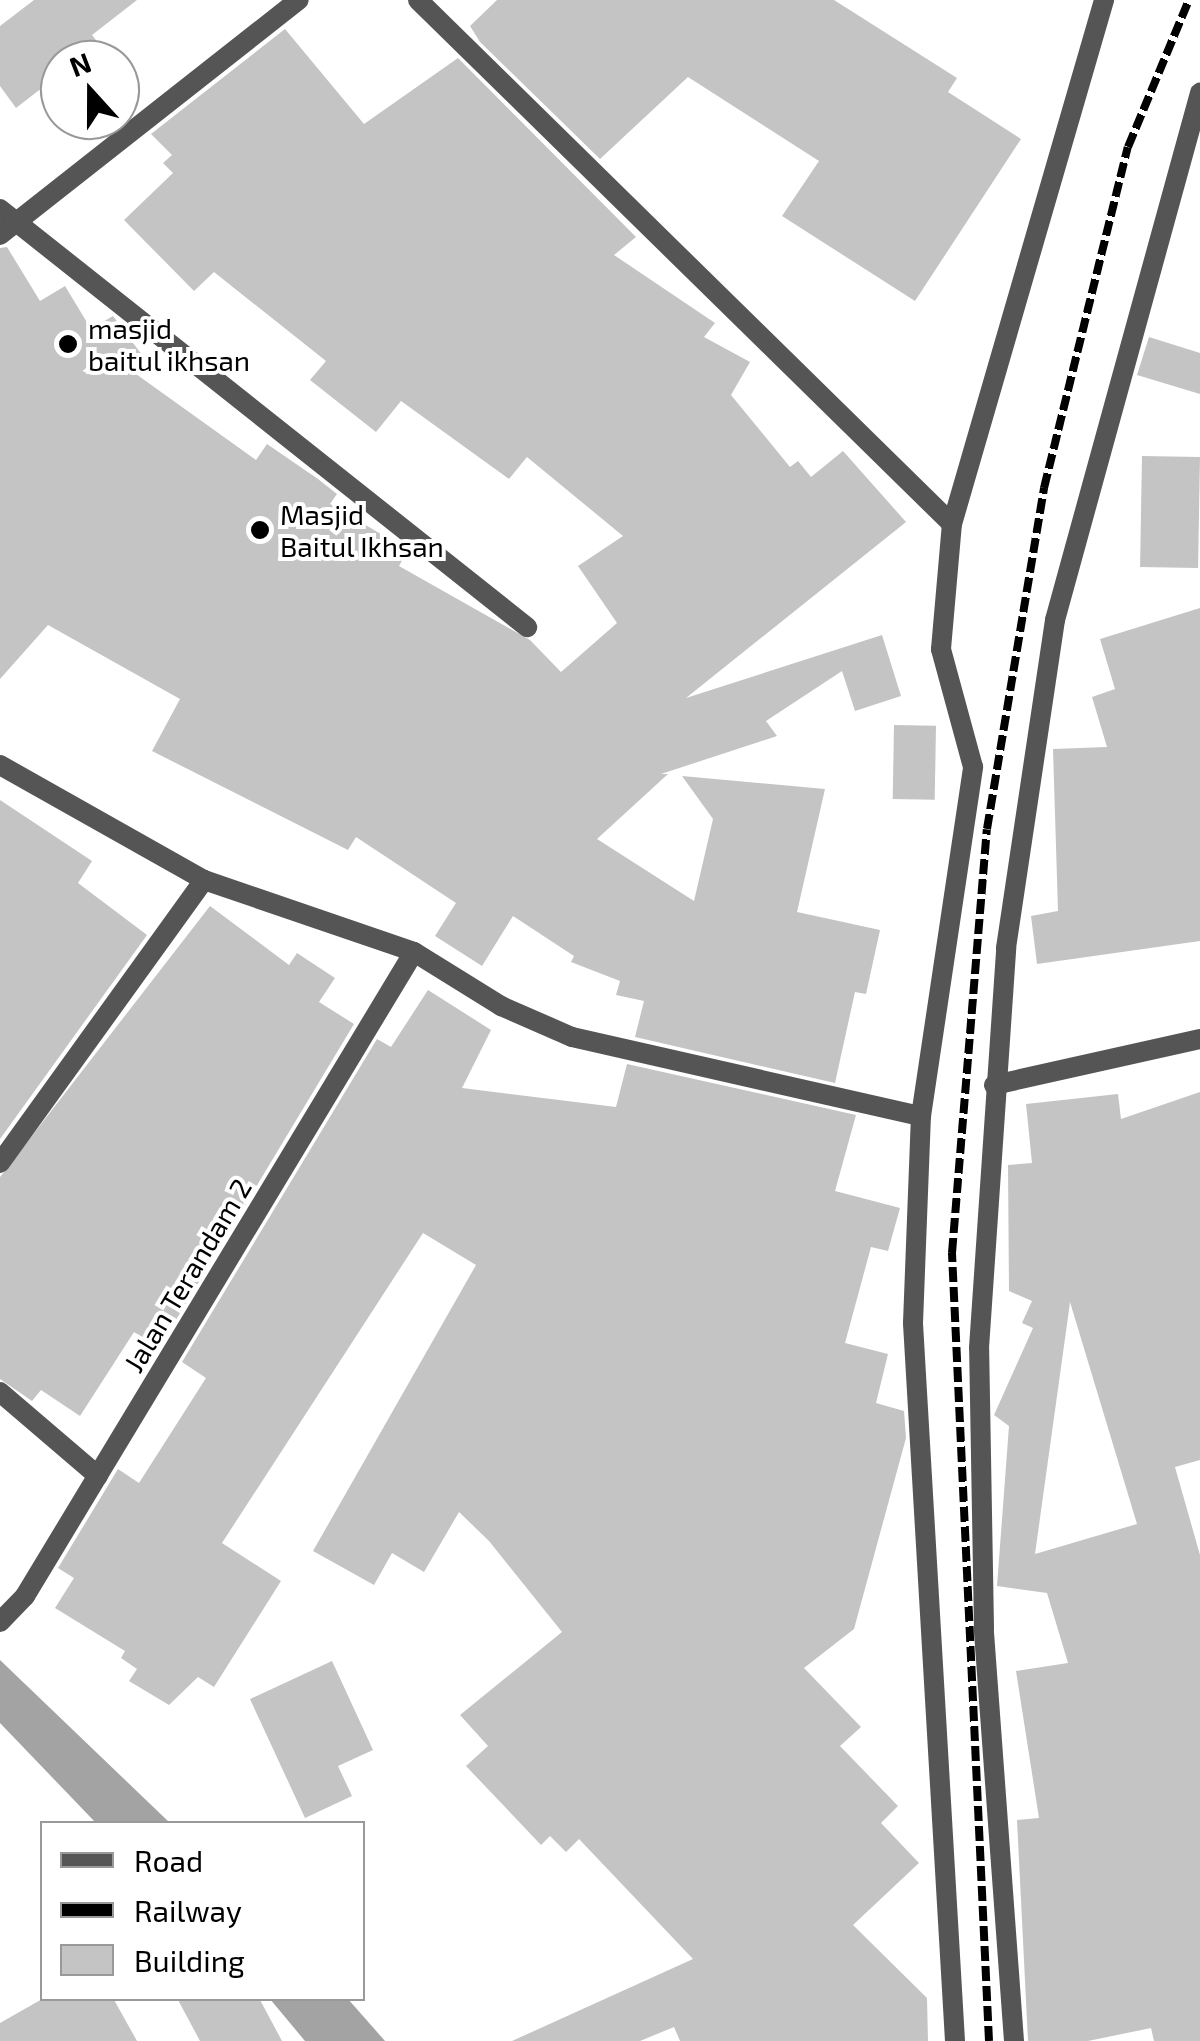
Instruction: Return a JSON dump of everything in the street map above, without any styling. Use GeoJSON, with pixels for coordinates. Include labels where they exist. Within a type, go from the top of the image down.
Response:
{"type":"FeatureCollection","features":[{"type":"Feature","properties":{"kind":"street"},"geometry":{"type":"LineString","coordinates":[[299,0],[4,223],[527,626]]}},
{"type":"Feature","properties":{"kind":"street"},"geometry":{"type":"LineString","coordinates":[[418,0],[952,524]]}},
{"type":"Feature","properties":{"kind":"street"},"geometry":{"type":"LineString","coordinates":[[954,2041],[920,1532],[913,1323],[921,1116],[973,767],[941,649],[952,524],[1104,0]]}},
{"type":"Feature","properties":{"kind":"street"},"geometry":{"type":"LineString","coordinates":[[1014,2041],[981,1502],[979,1348],[1006,948],[1055,620],[1200,93]]}},
{"type":"Feature","properties":{"kind":"street"},"geometry":{"type":"LineString","coordinates":[[0,765],[204,880],[414,952],[501,1006],[572,1037],[921,1116]]}},
{"type":"Feature","properties":{"kind":"street"},"geometry":{"type":"LineString","coordinates":[[0,1163],[204,880]]}},
{"type":"Feature","properties":{"kind":"street","name":"Jalan Terandam 2"},"geometry":{"type":"LineString","coordinates":[[7,1615],[98,1476],[414,952]]}},
{"type":"Feature","properties":{"kind":"street"},"geometry":{"type":"LineString","coordinates":[[994,1084],[1200,1039]]}},
{"type":"Feature","properties":{"kind":"street"},"geometry":{"type":"LineString","coordinates":[[0,1392],[98,1476]]}},
{"type":"Feature","properties":{"kind":"shaded area"},"geometry":{"type":"Polygon","coordinates":[[[0,1660],[168,1821],[94,1821],[0,1723],[0,1660]]]}},
{"type":"Feature","properties":{"kind":"shaded area"},"geometry":{"type":"Polygon","coordinates":[[[272,2001],[350,2001],[385,2041],[305,2041],[272,2001]]]}},
{"type":"Feature","properties":{"kind":"building"},"geometry":{"type":"Polygon","coordinates":[[[34,0],[137,0],[92,35],[96,40],[40,40],[40,89],[16,108],[0,86],[0,26],[34,0]]]}},
{"type":"Feature","properties":{"kind":"building"},"geometry":{"type":"Polygon","coordinates":[[[497,0],[834,0],[957,78],[948,92],[1021,139],[915,301],[782,216],[819,161],[688,77],[600,159],[480,42],[470,26],[497,0]]]}},
{"type":"Feature","properties":{"kind":"building"},"geometry":{"type":"Polygon","coordinates":[[[285,29],[364,124],[458,58],[636,237],[614,255],[715,323],[704,337],[750,362],[731,395],[790,467],[798,461],[811,477],[843,451],[906,522],[686,698],[882,635],[901,696],[855,711],[842,671],[766,721],[777,736],[661,774],[668,774],[597,839],[694,901],[713,819],[682,776],[825,789],[797,912],[880,930],[866,994],[855,992],[835,1083],[635,1037],[644,1001],[616,995],[620,981],[571,962],[574,956],[513,916],[482,966],[435,936],[456,903],[356,837],[348,850],[152,751],[180,699],[48,625],[0,679],[0,248],[7,247],[40,301],[65,286],[91,329],[113,316],[145,359],[129,369],[256,460],[267,444],[318,479],[337,494],[330,504],[408,550],[399,566],[530,640],[561,672],[617,623],[578,566],[623,536],[527,457],[509,479],[401,401],[376,432],[310,380],[326,361],[214,272],[194,291],[124,220],[173,173],[163,163],[172,155],[151,134],[285,29]]]}},
{"type":"Feature","properties":{"kind":"building"},"geometry":{"type":"Polygon","coordinates":[[[1149,337],[1200,353],[1200,394],[1137,375],[1149,337]]]}},
{"type":"Feature","properties":{"kind":"building"},"geometry":{"type":"Polygon","coordinates":[[[1142,456],[1200,457],[1198,568],[1140,567],[1142,456]]]}},
{"type":"Feature","properties":{"kind":"building"},"geometry":{"type":"Polygon","coordinates":[[[1200,608],[1200,941],[1037,964],[1031,916],[1058,911],[1053,749],[1107,747],[1092,697],[1115,689],[1100,639],[1200,608]]]}},
{"type":"Feature","properties":{"kind":"building"},"geometry":{"type":"Polygon","coordinates":[[[894,725],[936,726],[935,800],[893,799],[894,725]]]}},
{"type":"Feature","properties":{"kind":"building"},"geometry":{"type":"Polygon","coordinates":[[[0,800],[92,861],[78,883],[147,935],[0,1139],[0,800]]]}},
{"type":"Feature","properties":{"kind":"building"},"geometry":{"type":"Polygon","coordinates":[[[210,906],[289,965],[297,953],[335,978],[319,1002],[354,1024],[159,1348],[134,1332],[80,1416],[41,1390],[32,1401],[0,1379],[0,1177],[210,906]]]}},
{"type":"Feature","properties":{"kind":"building"},"geometry":{"type":"Polygon","coordinates":[[[428,990],[491,1030],[462,1088],[616,1107],[627,1064],[856,1115],[835,1191],[900,1208],[888,1251],[871,1247],[845,1343],[888,1354],[876,1403],[904,1411],[906,1438],[854,1629],[804,1668],[861,1727],[840,1746],[898,1806],[881,1823],[919,1863],[853,1925],[927,1998],[928,2041],[680,2041],[674,2027],[640,2041],[512,2041],[693,1959],[579,1839],[566,1852],[550,1836],[541,1845],[466,1766],[488,1746],[460,1715],[562,1632],[489,1541],[459,1512],[424,1572],[392,1553],[374,1585],[313,1551],[476,1265],[423,1233],[222,1543],[281,1581],[214,1687],[198,1677],[169,1705],[129,1681],[137,1669],[121,1658],[125,1651],[55,1608],[74,1578],[58,1568],[118,1469],[139,1483],[206,1378],[182,1362],[377,1039],[391,1047],[428,990]]]}},
{"type":"Feature","properties":{"kind":"building"},"geometry":{"type":"Polygon","coordinates":[[[1200,1092],[1200,1460],[1175,1467],[1200,1555],[1200,2041],[1154,2041],[1151,2028],[1088,2041],[1028,2041],[1017,1820],[1039,1818],[1016,1671],[1068,1663],[1047,1593],[997,1586],[1009,1426],[994,1415],[1033,1328],[1022,1323],[1032,1301],[1009,1291],[1008,1165],[1032,1163],[1026,1104],[1118,1094],[1121,1119],[1200,1092]],[[1070,1302],[1035,1554],[1137,1524],[1070,1302]]]}},
{"type":"Feature","properties":{"kind":"building"},"geometry":{"type":"Polygon","coordinates":[[[332,1661],[373,1750],[338,1766],[352,1796],[305,1818],[250,1699],[332,1661]]]}},
{"type":"Feature","properties":{"kind":"building"},"geometry":{"type":"Polygon","coordinates":[[[40,2000],[115,2001],[137,2041],[0,2041],[0,2023],[40,2000]]]}},
{"type":"Feature","properties":{"kind":"building"},"geometry":{"type":"Polygon","coordinates":[[[179,2001],[261,2001],[282,2041],[200,2041],[179,2001]]]}},
{"type":"Feature","properties":{"kind":"railway"},"geometry":{"type":"LineString","coordinates":[[989,2041],[952,1253],[987,829],[1044,488],[1128,147],[1189,0]]}},
{"type":"Feature","properties":{"kind":"place","name":"masjid baitul ikhsan"},"geometry":{"type":"Point","coordinates":[68,344]}},
{"type":"Feature","properties":{"kind":"place","name":"Masjid Baitul Ikhsan"},"geometry":{"type":"Point","coordinates":[260,530]}}]}
